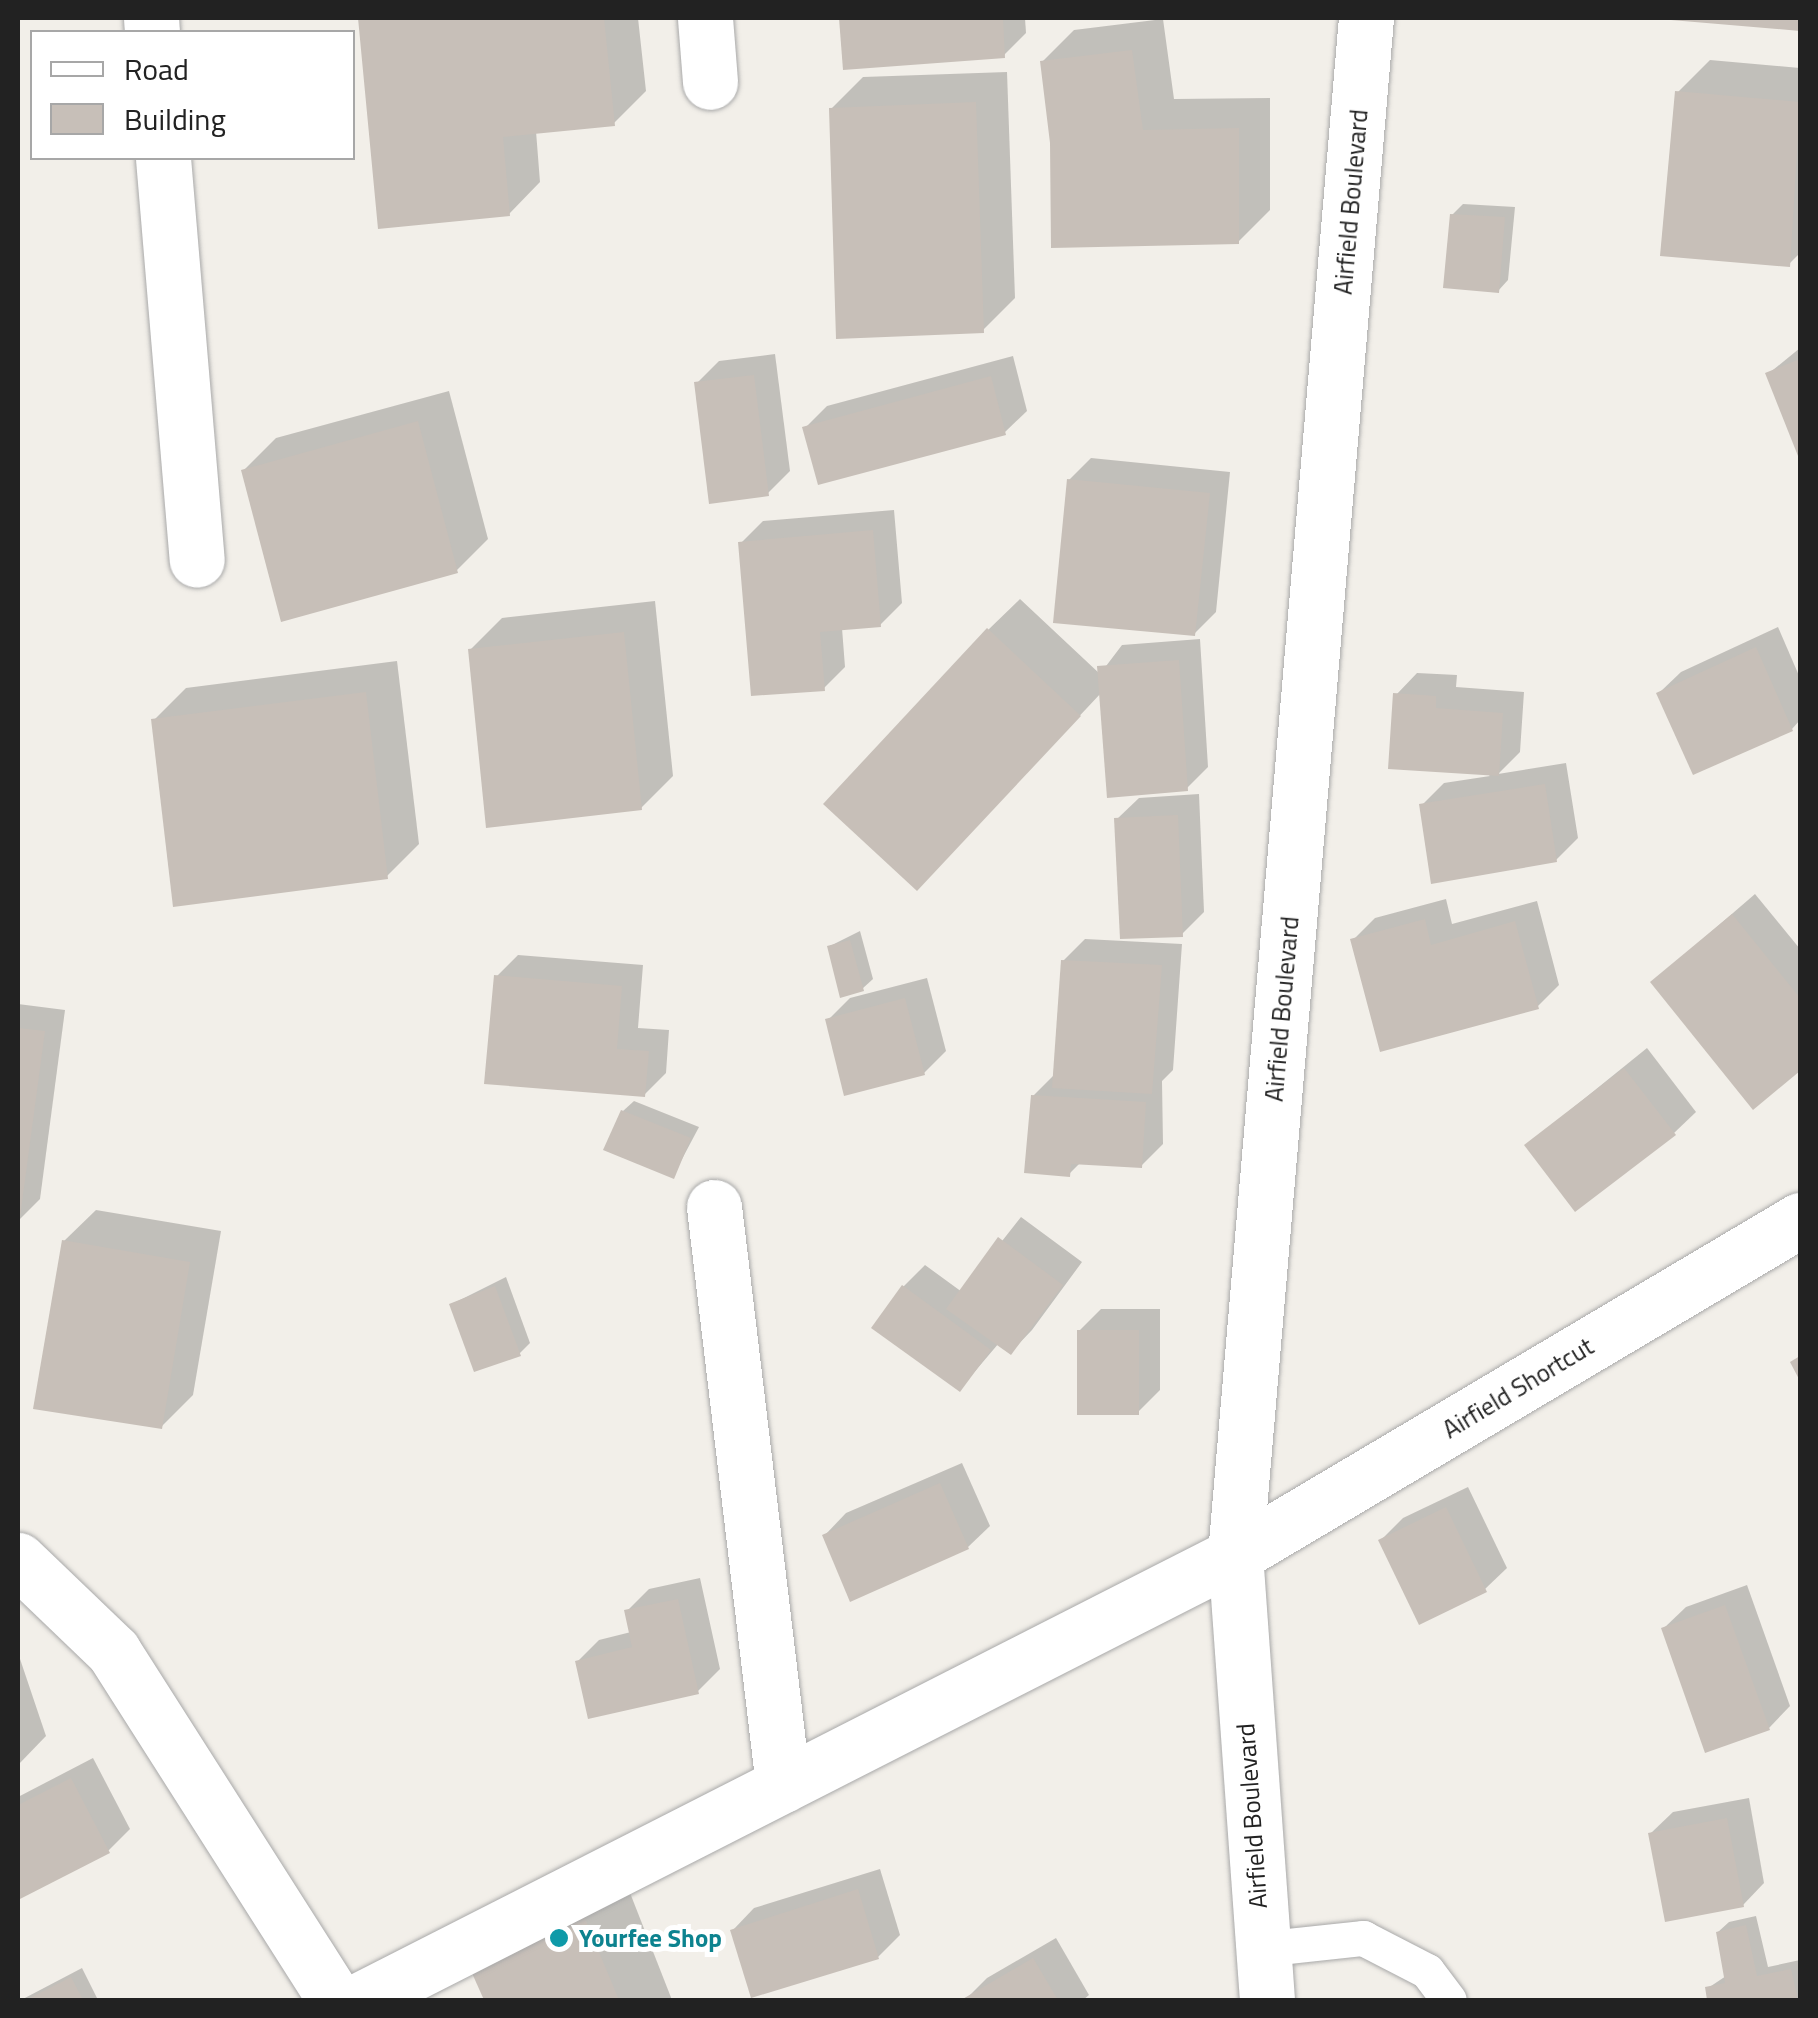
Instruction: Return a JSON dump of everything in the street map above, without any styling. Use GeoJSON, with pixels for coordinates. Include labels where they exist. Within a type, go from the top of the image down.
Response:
{"type":"FeatureCollection","features":[{"type":"Feature","properties":{"kind":"street"},"geometry":{"type":"LineString","coordinates":[[704,18],[710,82]]}},
{"type":"Feature","properties":{"kind":"street","name":"Airfield Boulevard"},"geometry":{"type":"LineString","coordinates":[[1264,1975],[1235,1555],[1366,18]]}},
{"type":"Feature","properties":{"kind":"street"},"geometry":{"type":"LineString","coordinates":[[163,160],[197,560]]}},
{"type":"Feature","properties":{"kind":"street"},"geometry":{"type":"LineString","coordinates":[[714,1207],[783,1785]]}},
{"type":"Feature","properties":{"kind":"street","name":"Airfield Shortcut"},"geometry":{"type":"LineString","coordinates":[[360,2000],[1235,1555],[1800,1220]]}},
{"type":"Feature","properties":{"kind":"street"},"geometry":{"type":"LineString","coordinates":[[18,1560],[113,1651],[335,2000]]}},
{"type":"Feature","properties":{"kind":"lane"},"geometry":{"type":"LineString","coordinates":[[1264,1975],[1363,1938],[1428,1971],[1449,2000]]}},
{"type":"Feature","properties":{"kind":"building"},"geometry":{"type":"Polygon","coordinates":[[[358,18],[604,18],[615,126],[503,137],[510,216],[378,229],[358,18]]]}},
{"type":"Feature","properties":{"kind":"building"},"geometry":{"type":"Polygon","coordinates":[[[839,18],[1003,18],[1005,58],[843,70],[839,18]]]}},
{"type":"Feature","properties":{"kind":"building"},"geometry":{"type":"Polygon","coordinates":[[[1800,18],[1800,31],[1671,20],[1800,18]]]}},
{"type":"Feature","properties":{"kind":"building"},"geometry":{"type":"Polygon","coordinates":[[[1132,50],[1143,130],[1239,128],[1239,244],[1051,248],[1050,143],[1040,61],[1132,50]]]}},
{"type":"Feature","properties":{"kind":"building"},"geometry":{"type":"Polygon","coordinates":[[[1675,91],[1800,102],[1790,267],[1660,256],[1675,91]]]}},
{"type":"Feature","properties":{"kind":"building"},"geometry":{"type":"Polygon","coordinates":[[[976,102],[984,333],[836,339],[829,108],[976,102]]]}},
{"type":"Feature","properties":{"kind":"building"},"geometry":{"type":"Polygon","coordinates":[[[1450,214],[1505,217],[1499,293],[1443,288],[1450,214]]]}},
{"type":"Feature","properties":{"kind":"building"},"geometry":{"type":"Polygon","coordinates":[[[1800,359],[1800,461],[1765,373],[1800,359]]]}},
{"type":"Feature","properties":{"kind":"building"},"geometry":{"type":"Polygon","coordinates":[[[754,375],[769,496],[709,504],[694,382],[754,375]]]}},
{"type":"Feature","properties":{"kind":"building"},"geometry":{"type":"Polygon","coordinates":[[[991,376],[1006,435],[818,485],[802,427],[991,376]]]}},
{"type":"Feature","properties":{"kind":"building"},"geometry":{"type":"Polygon","coordinates":[[[418,421],[458,573],[281,622],[241,470],[418,421]]]}},
{"type":"Feature","properties":{"kind":"building"},"geometry":{"type":"Polygon","coordinates":[[[1067,479],[1210,493],[1195,636],[1053,623],[1067,479]]]}},
{"type":"Feature","properties":{"kind":"building"},"geometry":{"type":"Polygon","coordinates":[[[873,530],[881,627],[820,632],[825,691],[751,696],[738,542],[873,530]]]}},
{"type":"Feature","properties":{"kind":"building"},"geometry":{"type":"Polygon","coordinates":[[[987,628],[1081,716],[917,891],[823,804],[987,628]]]}},
{"type":"Feature","properties":{"kind":"building"},"geometry":{"type":"Polygon","coordinates":[[[624,632],[642,810],[486,828],[468,649],[624,632]]]}},
{"type":"Feature","properties":{"kind":"building"},"geometry":{"type":"Polygon","coordinates":[[[1756,647],[1793,731],[1693,775],[1656,693],[1756,647]]]}},
{"type":"Feature","properties":{"kind":"building"},"geometry":{"type":"Polygon","coordinates":[[[1179,660],[1188,791],[1107,798],[1097,666],[1179,660]]]}},
{"type":"Feature","properties":{"kind":"building"},"geometry":{"type":"Polygon","coordinates":[[[366,692],[388,879],[173,907],[151,719],[366,692]]]}},
{"type":"Feature","properties":{"kind":"building"},"geometry":{"type":"Polygon","coordinates":[[[1393,693],[1436,696],[1436,708],[1503,713],[1499,776],[1388,769],[1393,693]]]}},
{"type":"Feature","properties":{"kind":"building"},"geometry":{"type":"Polygon","coordinates":[[[1545,784],[1557,862],[1431,884],[1419,804],[1545,784]]]}},
{"type":"Feature","properties":{"kind":"building"},"geometry":{"type":"Polygon","coordinates":[[[1178,815],[1183,937],[1120,939],[1114,818],[1178,815]]]}},
{"type":"Feature","properties":{"kind":"building"},"geometry":{"type":"Polygon","coordinates":[[[1732,914],[1800,998],[1800,1071],[1753,1110],[1650,982],[1732,914]]]}},
{"type":"Feature","properties":{"kind":"building"},"geometry":{"type":"Polygon","coordinates":[[[1425,919],[1431,945],[1515,921],[1539,1009],[1380,1052],[1350,939],[1425,919]]]}},
{"type":"Feature","properties":{"kind":"building"},"geometry":{"type":"Polygon","coordinates":[[[850,940],[864,991],[840,998],[827,946],[850,940]]]}},
{"type":"Feature","properties":{"kind":"building"},"geometry":{"type":"Polygon","coordinates":[[[1061,960],[1162,965],[1152,1094],[1052,1088],[1061,960]]]}},
{"type":"Feature","properties":{"kind":"building"},"geometry":{"type":"Polygon","coordinates":[[[494,975],[622,986],[617,1049],[649,1051],[645,1097],[484,1084],[494,975]]]}},
{"type":"Feature","properties":{"kind":"building"},"geometry":{"type":"Polygon","coordinates":[[[905,998],[925,1075],[844,1096],[825,1019],[905,998]]]}},
{"type":"Feature","properties":{"kind":"building"},"geometry":{"type":"Polygon","coordinates":[[[18,1028],[45,1031],[20,1217],[18,1216],[18,1028]]]}},
{"type":"Feature","properties":{"kind":"building"},"geometry":{"type":"Polygon","coordinates":[[[1624,1068],[1676,1135],[1575,1212],[1524,1145],[1624,1068]]]}},
{"type":"Feature","properties":{"kind":"building"},"geometry":{"type":"Polygon","coordinates":[[[1031,1095],[1146,1102],[1142,1168],[1071,1164],[1070,1177],[1024,1173],[1031,1095]]]}},
{"type":"Feature","properties":{"kind":"building"},"geometry":{"type":"Polygon","coordinates":[[[621,1110],[691,1138],[674,1179],[603,1150],[621,1110]]]}},
{"type":"Feature","properties":{"kind":"building"},"geometry":{"type":"Polygon","coordinates":[[[998,1237],[1063,1285],[1011,1355],[946,1309],[998,1237]]]}},
{"type":"Feature","properties":{"kind":"building"},"geometry":{"type":"Polygon","coordinates":[[[62,1240],[190,1262],[162,1429],[33,1409],[62,1240]]]}},
{"type":"Feature","properties":{"kind":"building"},"geometry":{"type":"Polygon","coordinates":[[[902,1285],[991,1350],[960,1392],[871,1328],[902,1285]]]}},
{"type":"Feature","properties":{"kind":"building"},"geometry":{"type":"Polygon","coordinates":[[[495,1286],[521,1356],[474,1372],[449,1304],[495,1286]]]}},
{"type":"Feature","properties":{"kind":"building"},"geometry":{"type":"Polygon","coordinates":[[[1077,1330],[1139,1330],[1139,1415],[1077,1415],[1077,1330]]]}},
{"type":"Feature","properties":{"kind":"building"},"geometry":{"type":"Polygon","coordinates":[[[1800,1356],[1800,1381],[1790,1362],[1800,1356]]]}},
{"type":"Feature","properties":{"kind":"building"},"geometry":{"type":"Polygon","coordinates":[[[940,1483],[969,1549],[850,1602],[822,1535],[940,1483]]]}},
{"type":"Feature","properties":{"kind":"building"},"geometry":{"type":"Polygon","coordinates":[[[1446,1507],[1487,1592],[1419,1625],[1378,1540],[1446,1507]]]}},
{"type":"Feature","properties":{"kind":"building"},"geometry":{"type":"Polygon","coordinates":[[[678,1599],[699,1694],[588,1719],[575,1661],[632,1647],[624,1610],[678,1599]]]}},
{"type":"Feature","properties":{"kind":"building"},"geometry":{"type":"Polygon","coordinates":[[[1725,1605],[1770,1730],[1705,1753],[1661,1628],[1725,1605]]]}},
{"type":"Feature","properties":{"kind":"building"},"geometry":{"type":"Polygon","coordinates":[[[71,1778],[110,1853],[18,1900],[18,1805],[71,1778]]]}},
{"type":"Feature","properties":{"kind":"building"},"geometry":{"type":"Polygon","coordinates":[[[1727,1818],[1744,1907],[1665,1922],[1648,1833],[1727,1818]]]}},
{"type":"Feature","properties":{"kind":"building"},"geometry":{"type":"Polygon","coordinates":[[[858,1889],[879,1959],[751,1998],[730,1930],[858,1889]]]}},
{"type":"Feature","properties":{"kind":"building","name":"Yourfee Shop"},"geometry":{"type":"Polygon","coordinates":[[[583,1914],[619,2000],[484,2000],[467,1962],[583,1914]]]}},
{"type":"Feature","properties":{"kind":"building"},"geometry":{"type":"Polygon","coordinates":[[[1746,1925],[1757,1976],[1791,1969],[1798,2000],[1707,2000],[1705,1987],[1725,1983],[1716,1932],[1746,1925]]]}},
{"type":"Feature","properties":{"kind":"building"},"geometry":{"type":"Polygon","coordinates":[[[1033,1958],[1058,2000],[961,2000],[1033,1958]]]}},
{"type":"Feature","properties":{"kind":"building"},"geometry":{"type":"Polygon","coordinates":[[[71,1977],[83,2000],[26,2000],[71,1977]]]}},
{"type":"Feature","properties":{"kind":"place","name":"Yourfee Shop"},"geometry":{"type":"Point","coordinates":[559,1938]}}]}
